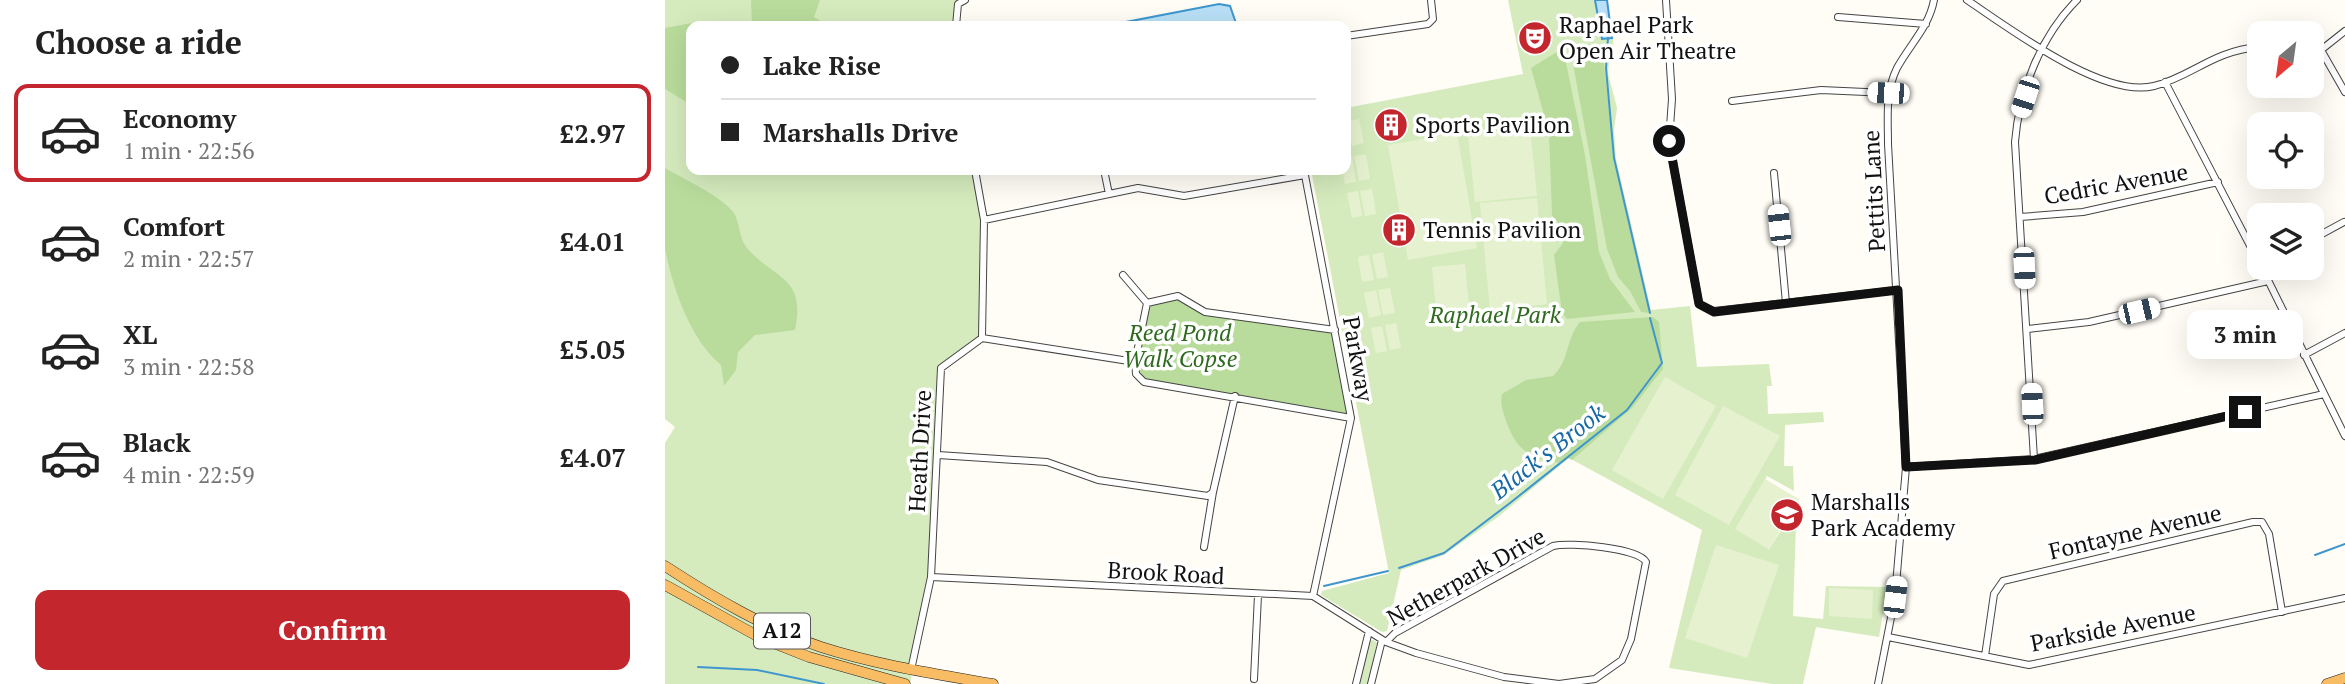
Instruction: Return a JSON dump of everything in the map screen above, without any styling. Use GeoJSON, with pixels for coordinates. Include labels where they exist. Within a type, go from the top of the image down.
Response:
{"type":"FeatureCollection","features":[{"type":"Feature","properties":{"kind":"highway","name":"A12"},"geometry":{"type":"LineString","coordinates":[[665,566],[770,626],[821,647],[911,670],[993,684]]}},
{"type":"Feature","properties":{"kind":"highway","name":"A12"},"geometry":{"type":"LineString","coordinates":[[665,585],[761,638],[809,657],[905,684]]}},
{"type":"Feature","properties":{"kind":"highway"},"geometry":{"type":"LineString","coordinates":[[2326,684],[2345,678]]}},
{"type":"Feature","properties":{"kind":"street"},"geometry":{"type":"LineString","coordinates":[[956,21],[958,4],[965,0]]}},
{"type":"Feature","properties":{"kind":"street"},"geometry":{"type":"LineString","coordinates":[[1351,35],[1428,24],[1433,19],[1430,0]]}},
{"type":"Feature","properties":{"kind":"street"},"geometry":{"type":"LineString","coordinates":[[1666,0],[1672,99],[1669,141],[1699,304],[1714,312],[1898,290]]}},
{"type":"Feature","properties":{"kind":"street","name":"Pettits Lane"},"geometry":{"type":"LineString","coordinates":[[1878,684],[1898,573],[1906,467],[1888,144],[1888,93],[1898,68],[1926,24],[1934,0]]}},
{"type":"Feature","properties":{"kind":"street"},"geometry":{"type":"LineString","coordinates":[[1967,0],[2041,49],[2111,84],[2136,88],[2165,82],[2211,58],[2247,50]]}},
{"type":"Feature","properties":{"kind":"street"},"geometry":{"type":"LineString","coordinates":[[2035,460],[2017,121],[2041,49],[2063,14],[2077,0]]}},
{"type":"Feature","properties":{"kind":"street"},"geometry":{"type":"LineString","coordinates":[[1838,18],[1926,24]]}},
{"type":"Feature","properties":{"kind":"street"},"geometry":{"type":"LineString","coordinates":[[2324,48],[2345,31]]}},
{"type":"Feature","properties":{"kind":"street"},"geometry":{"type":"LineString","coordinates":[[2324,55],[2345,92]]}},
{"type":"Feature","properties":{"kind":"street"},"geometry":{"type":"LineString","coordinates":[[2165,82],[2247,239]]}},
{"type":"Feature","properties":{"kind":"street"},"geometry":{"type":"LineString","coordinates":[[1732,101],[1821,90],[1888,93]]}},
{"type":"Feature","properties":{"kind":"street"},"geometry":{"type":"LineString","coordinates":[[1774,173],[1786,303]]}},
{"type":"Feature","properties":{"kind":"street"},"geometry":{"type":"LineString","coordinates":[[976,175],[984,220],[982,338],[1135,362]]}},
{"type":"Feature","properties":{"kind":"street"},"geometry":{"type":"LineString","coordinates":[[1105,175],[1109,194]]}},
{"type":"Feature","properties":{"kind":"street"},"geometry":{"type":"LineString","coordinates":[[984,220],[1138,188],[1184,196],[1294,175]]}},
{"type":"Feature","properties":{"kind":"street","name":"Parkway"},"geometry":{"type":"LineString","coordinates":[[1305,175],[1351,418],[1314,596]]}},
{"type":"Feature","properties":{"kind":"street","name":"Cedric Avenue"},"geometry":{"type":"LineString","coordinates":[[2020,217],[2083,212],[2218,182]]}},
{"type":"Feature","properties":{"kind":"street"},"geometry":{"type":"LineString","coordinates":[[2324,233],[2344,222]]}},
{"type":"Feature","properties":{"kind":"street"},"geometry":{"type":"LineString","coordinates":[[1123,275],[1147,303]]}},
{"type":"Feature","properties":{"kind":"street"},"geometry":{"type":"LineString","coordinates":[[2028,329],[2089,322],[2268,281],[2345,436]]}},
{"type":"Feature","properties":{"kind":"street"},"geometry":{"type":"LineString","coordinates":[[1147,303],[1178,296],[1205,312],[1335,330]]}},
{"type":"Feature","properties":{"kind":"street"},"geometry":{"type":"LineString","coordinates":[[1147,303],[1135,362],[1136,374],[1144,382],[1351,418]]}},
{"type":"Feature","properties":{"kind":"street"},"geometry":{"type":"LineString","coordinates":[[2304,355],[2345,333]]}},
{"type":"Feature","properties":{"kind":"street","name":"Heath Drive"},"geometry":{"type":"LineString","coordinates":[[911,670],[931,577],[941,368],[982,338]]}},
{"type":"Feature","properties":{"kind":"street"},"geometry":{"type":"LineString","coordinates":[[1906,467],[2035,460],[2324,394]]}},
{"type":"Feature","properties":{"kind":"street"},"geometry":{"type":"LineString","coordinates":[[1205,547],[1213,492],[1235,396]]}},
{"type":"Feature","properties":{"kind":"street"},"geometry":{"type":"LineString","coordinates":[[938,455],[1047,462],[1098,480],[1208,496],[1213,492]]}},
{"type":"Feature","properties":{"kind":"street","name":"Fontayne Avenue"},"geometry":{"type":"LineString","coordinates":[[1985,656],[1994,594],[2003,581],[2253,523],[2262,522],[2269,534],[2282,612]]}},
{"type":"Feature","properties":{"kind":"street","name":"Netherpark Drive"},"geometry":{"type":"LineString","coordinates":[[1576,544],[1645,559],[1638,607],[1627,650],[1616,666],[1595,679],[1559,684],[1504,677],[1384,641],[1553,546],[1576,544]]}},
{"type":"Feature","properties":{"kind":"street","name":"Brook Road"},"geometry":{"type":"LineString","coordinates":[[931,577],[1314,596]]}},
{"type":"Feature","properties":{"kind":"street"},"geometry":{"type":"LineString","coordinates":[[1254,679],[1258,595]]}},
{"type":"Feature","properties":{"kind":"street"},"geometry":{"type":"LineString","coordinates":[[1314,596],[1384,641],[1371,684]]}},
{"type":"Feature","properties":{"kind":"street","name":"Parkside Avenue"},"geometry":{"type":"LineString","coordinates":[[1888,637],[2029,665],[2345,598]]}},
{"type":"Feature","properties":{"kind":"street"},"geometry":{"type":"LineString","coordinates":[[1356,684],[1369,631]]}},
{"type":"Feature","properties":{"kind":"green space"},"geometry":{"type":"Polygon","coordinates":[[[665,0],[965,0],[958,4],[956,21],[686,21],[686,175],[976,175],[984,220],[982,338],[941,368],[931,577],[910,684],[665,684],[665,443],[675,427],[665,419],[665,0]]]}},
{"type":"Feature","properties":{"kind":"green space"},"geometry":{"type":"Polygon","coordinates":[[[751,0],[820,0],[814,17],[821,21],[752,21],[751,0]]]}},
{"type":"Feature","properties":{"kind":"green space","name":"Raphael Park"},"geometry":{"type":"Polygon","coordinates":[[[1508,0],[1607,0],[1614,48],[1610,50],[1608,73],[1617,108],[1614,130],[1616,159],[1651,310],[1690,306],[1697,367],[1769,364],[1772,386],[1767,386],[1768,414],[1823,412],[1824,422],[1785,425],[1784,466],[1793,466],[1794,491],[1767,476],[1736,529],[1769,549],[1791,515],[1796,522],[1793,616],[1823,619],[1826,586],[1887,587],[1879,637],[1816,627],[1803,684],[1772,684],[1669,668],[1702,530],[1569,458],[1498,517],[1444,555],[1401,570],[1387,631],[1382,632],[1321,595],[1322,591],[1389,573],[1312,175],[1351,175],[1351,107],[1523,74],[1508,0]]]}},
{"type":"Feature","properties":{"kind":"green space"},"geometry":{"type":"Polygon","coordinates":[[[686,24],[686,102],[665,89],[665,28],[686,24]]]}},
{"type":"Feature","properties":{"kind":"green space"},"geometry":{"type":"Polygon","coordinates":[[[1602,45],[1614,158],[1650,313],[1641,312],[1630,291],[1618,277],[1607,249],[1571,53],[1578,46],[1602,45]]]}},
{"type":"Feature","properties":{"kind":"green space"},"geometry":{"type":"Polygon","coordinates":[[[1563,48],[1585,155],[1599,252],[1610,279],[1635,312],[1567,319],[1562,313],[1554,255],[1563,243],[1563,230],[1552,215],[1549,133],[1531,68],[1563,48]]]}},
{"type":"Feature","properties":{"kind":"green space"},"geometry":{"type":"Polygon","coordinates":[[[1359,119],[1364,143],[1352,146],[1351,120],[1359,119]]]}},
{"type":"Feature","properties":{"kind":"green space"},"geometry":{"type":"Polygon","coordinates":[[[1530,128],[1537,196],[1475,202],[1468,135],[1530,128]]]}},
{"type":"Feature","properties":{"kind":"green space"},"geometry":{"type":"Polygon","coordinates":[[[1457,133],[1477,248],[1408,260],[1388,145],[1457,133]]]}},
{"type":"Feature","properties":{"kind":"green space"},"geometry":{"type":"Polygon","coordinates":[[[1366,154],[1370,179],[1359,181],[1354,156],[1366,154]]]}},
{"type":"Feature","properties":{"kind":"green space"},"geometry":{"type":"Polygon","coordinates":[[[1351,156],[1356,182],[1345,184],[1343,175],[1351,175],[1351,156]]]}},
{"type":"Feature","properties":{"kind":"green space"},"geometry":{"type":"Polygon","coordinates":[[[665,168],[712,194],[729,207],[736,217],[747,248],[786,281],[796,299],[795,330],[755,335],[738,352],[736,370],[724,386],[721,365],[700,342],[684,312],[668,264],[665,249],[665,168]]]}},
{"type":"Feature","properties":{"kind":"green space"},"geometry":{"type":"Polygon","coordinates":[[[1372,189],[1376,214],[1365,216],[1360,191],[1372,189]]]}},
{"type":"Feature","properties":{"kind":"green space"},"geometry":{"type":"Polygon","coordinates":[[[1358,191],[1362,216],[1352,218],[1347,193],[1358,191]]]}},
{"type":"Feature","properties":{"kind":"green space"},"geometry":{"type":"Polygon","coordinates":[[[1537,198],[1547,304],[1490,310],[1480,203],[1537,198]]]}},
{"type":"Feature","properties":{"kind":"green space"},"geometry":{"type":"Polygon","coordinates":[[[1383,252],[1388,277],[1377,279],[1372,255],[1383,252]]]}},
{"type":"Feature","properties":{"kind":"green space"},"geometry":{"type":"Polygon","coordinates":[[[1369,255],[1374,280],[1362,282],[1358,257],[1369,255]]]}},
{"type":"Feature","properties":{"kind":"green space"},"geometry":{"type":"Polygon","coordinates":[[[1465,264],[1470,317],[1437,320],[1432,267],[1465,264]]]}},
{"type":"Feature","properties":{"kind":"green space"},"geometry":{"type":"Polygon","coordinates":[[[1390,288],[1395,313],[1383,315],[1378,290],[1390,288]]]}},
{"type":"Feature","properties":{"kind":"green space"},"geometry":{"type":"Polygon","coordinates":[[[1376,290],[1381,315],[1369,318],[1364,293],[1376,290]]]}},
{"type":"Feature","properties":{"kind":"green space","name":"Reed Pond Walk Copse"},"geometry":{"type":"Polygon","coordinates":[[[1178,296],[1205,312],[1335,330],[1351,418],[1144,382],[1136,374],[1147,303],[1178,296]]]}},
{"type":"Feature","properties":{"kind":"green space"},"geometry":{"type":"Polygon","coordinates":[[[1653,317],[1659,322],[1663,369],[1632,408],[1572,460],[1568,458],[1562,463],[1526,452],[1510,431],[1502,405],[1502,394],[1526,380],[1553,376],[1562,363],[1580,322],[1653,317]]]}},
{"type":"Feature","properties":{"kind":"green space"},"geometry":{"type":"Polygon","coordinates":[[[1396,323],[1401,348],[1390,350],[1385,325],[1396,323]]]}},
{"type":"Feature","properties":{"kind":"green space"},"geometry":{"type":"Polygon","coordinates":[[[1382,326],[1387,351],[1376,353],[1371,328],[1382,326]]]}},
{"type":"Feature","properties":{"kind":"green space"},"geometry":{"type":"Polygon","coordinates":[[[1665,377],[1716,406],[1663,499],[1612,470],[1665,377]]]}},
{"type":"Feature","properties":{"kind":"green space"},"geometry":{"type":"Polygon","coordinates":[[[1723,406],[1780,436],[1729,525],[1675,495],[1723,406]]]}},
{"type":"Feature","properties":{"kind":"green space"},"geometry":{"type":"Polygon","coordinates":[[[1765,479],[1799,499],[1769,549],[1735,529],[1765,479]]]}},
{"type":"Feature","properties":{"kind":"green space"},"geometry":{"type":"Polygon","coordinates":[[[1716,545],[1779,565],[1747,658],[1685,638],[1716,545]]]}},
{"type":"Feature","properties":{"kind":"green space"},"geometry":{"type":"Polygon","coordinates":[[[1829,588],[1873,590],[1872,619],[1829,616],[1829,588]]]}},
{"type":"Feature","properties":{"kind":"green space"},"geometry":{"type":"Polygon","coordinates":[[[1368,641],[1377,643],[1368,684],[1359,684],[1368,641]]]}},
{"type":"Feature","properties":{"kind":"water"},"geometry":{"type":"Polygon","coordinates":[[[1595,0],[1607,0],[1612,38],[1602,39],[1595,0]]]}},
{"type":"Feature","properties":{"kind":"water"},"geometry":{"type":"Polygon","coordinates":[[[1219,4],[1230,6],[1235,21],[1131,21],[1219,4]]]}},
{"type":"Feature","properties":{"kind":"waterway","name":"Black's Brook"},"geometry":{"type":"LineString","coordinates":[[1608,38],[1606,68],[1614,158],[1650,313]]}},
{"type":"Feature","properties":{"kind":"waterway","name":"Black's Brook"},"geometry":{"type":"LineString","coordinates":[[1399,568],[1444,553],[1627,410],[1662,363],[1650,318]]}},
{"type":"Feature","properties":{"kind":"waterway"},"geometry":{"type":"LineString","coordinates":[[2315,555],[2345,544]]}},
{"type":"Feature","properties":{"kind":"waterway","name":"Black's Brook"},"geometry":{"type":"LineString","coordinates":[[1324,586],[1388,571]]}},
{"type":"Feature","properties":{"kind":"waterway"},"geometry":{"type":"LineString","coordinates":[[698,667],[757,670],[824,684]]}},
{"type":"Feature","properties":{"kind":"place","name":"Raphael Park Open Air Theatre"},"geometry":{"type":"Point","coordinates":[1535,38]}},
{"type":"Feature","properties":{"kind":"place","name":"Sports Pavilion"},"geometry":{"type":"Point","coordinates":[1391,125]}},
{"type":"Feature","properties":{"kind":"place","name":"Tennis Pavilion"},"geometry":{"type":"Point","coordinates":[1399,230]}},
{"type":"Feature","properties":{"kind":"place","name":"Marshalls Park Academy"},"geometry":{"type":"Point","coordinates":[1787,515]}},
{"type":"Feature","properties":{"kind":"route"},"geometry":{"type":"LineString","coordinates":[[1669,141],[1699,304],[1705,308],[1714,312],[1898,290],[1906,467],[2035,460],[2245,412]]}}]}
